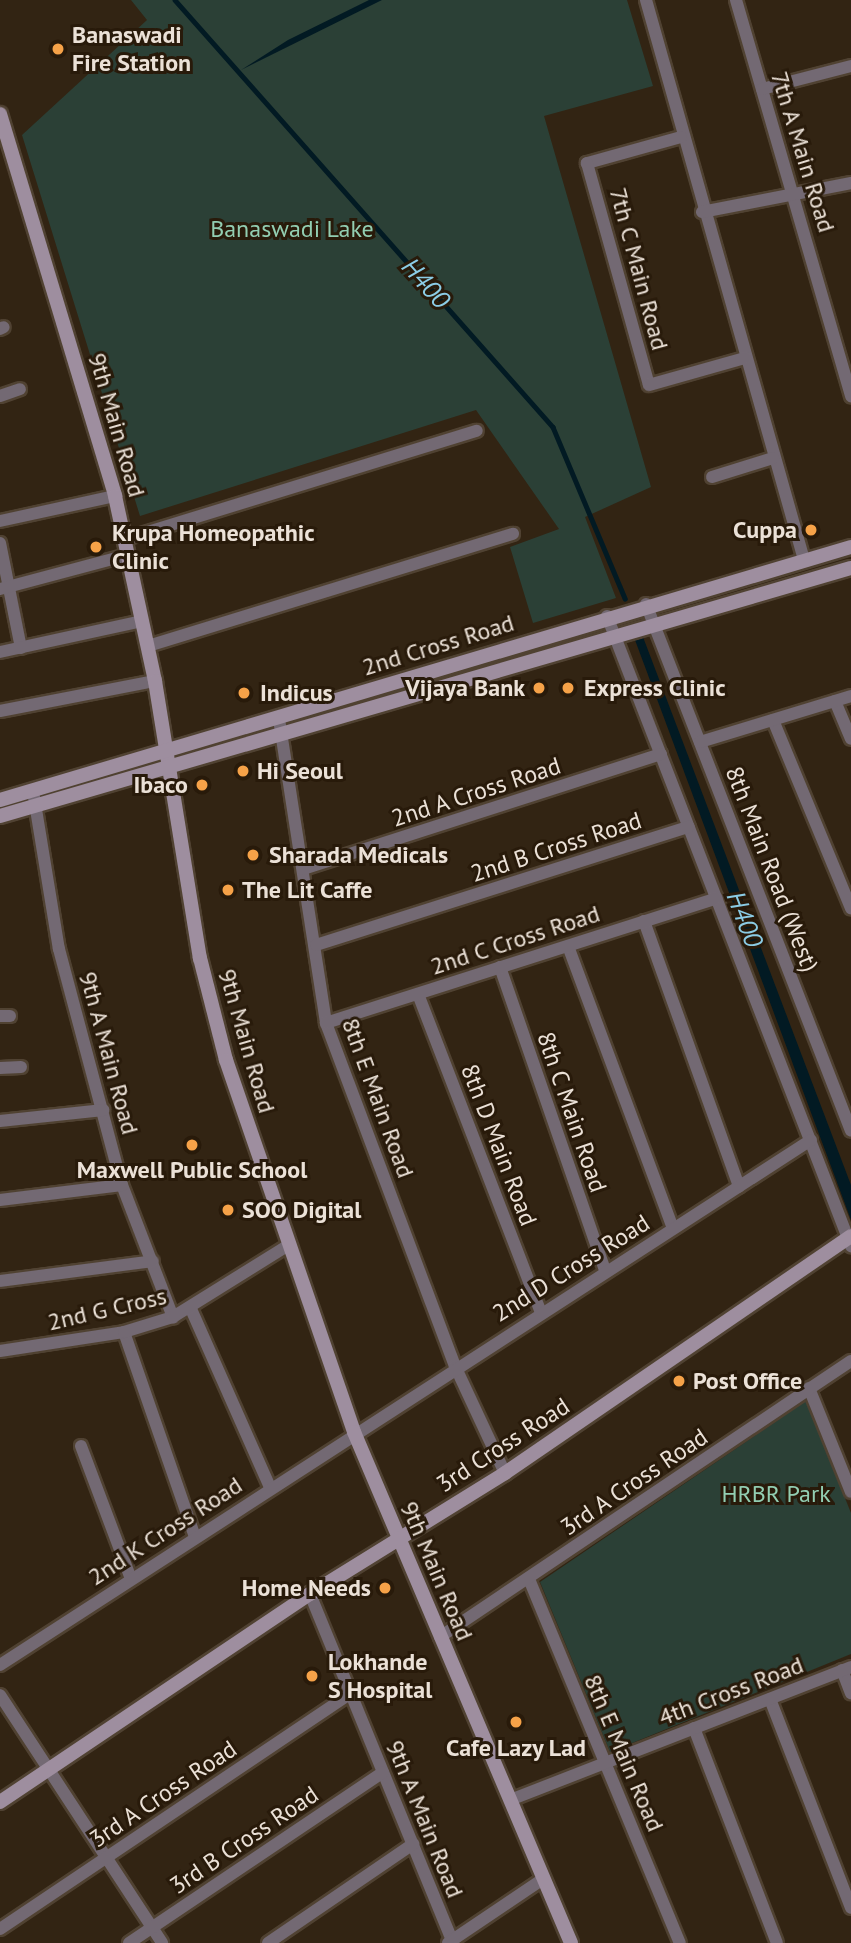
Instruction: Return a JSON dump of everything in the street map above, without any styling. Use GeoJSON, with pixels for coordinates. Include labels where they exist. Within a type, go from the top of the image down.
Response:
{"type":"FeatureCollection","features":[{"type":"Feature","properties":{"kind":"street"},"geometry":{"type":"LineString","coordinates":[[646,0],[702,212],[804,560]]}},
{"type":"Feature","properties":{"kind":"street","name":"7th A Main Road"},"geometry":{"type":"LineString","coordinates":[[736,0],[796,194],[851,397]]}},
{"type":"Feature","properties":{"kind":"street"},"geometry":{"type":"LineString","coordinates":[[762,89],[851,66]]}},
{"type":"Feature","properties":{"kind":"street","name":"9th Main Road"},"geometry":{"type":"LineString","coordinates":[[0,114],[115,496],[155,681],[163,755],[226,1060],[287,1246],[354,1432],[571,1943]]}},
{"type":"Feature","properties":{"kind":"street","name":"7th C Main Road"},"geometry":{"type":"LineString","coordinates":[[681,136],[587,163],[649,385],[745,359]]}},
{"type":"Feature","properties":{"kind":"street"},"geometry":{"type":"LineString","coordinates":[[702,212],[851,183]]}},
{"type":"Feature","properties":{"kind":"street"},"geometry":{"type":"LineString","coordinates":[[0,396],[20,389]]}},
{"type":"Feature","properties":{"kind":"street"},"geometry":{"type":"LineString","coordinates":[[125,539],[477,431]]}},
{"type":"Feature","properties":{"kind":"street"},"geometry":{"type":"LineString","coordinates":[[712,477],[774,458]]}},
{"type":"Feature","properties":{"kind":"street"},"geometry":{"type":"LineString","coordinates":[[0,521],[115,496]]}},
{"type":"Feature","properties":{"kind":"street"},"geometry":{"type":"LineString","coordinates":[[148,646],[513,534]]}},
{"type":"Feature","properties":{"kind":"street"},"geometry":{"type":"LineString","coordinates":[[0,544],[4,588],[20,648]]}},
{"type":"Feature","properties":{"kind":"street","name":"2nd Cross Road"},"geometry":{"type":"LineString","coordinates":[[0,816],[34,799],[163,755],[613,613],[851,547]]}},
{"type":"Feature","properties":{"kind":"street"},"geometry":{"type":"LineString","coordinates":[[4,588],[128,555]]}},
{"type":"Feature","properties":{"kind":"street","name":"2nd Cross Road"},"geometry":{"type":"LineString","coordinates":[[0,800],[34,799],[167,770],[282,738],[619,631],[851,568]]}},
{"type":"Feature","properties":{"kind":"street"},"geometry":{"type":"LineString","coordinates":[[646,604],[653,622]]}},
{"type":"Feature","properties":{"kind":"street"},"geometry":{"type":"LineString","coordinates":[[613,613],[661,754],[850,1240]]}},
{"type":"Feature","properties":{"kind":"street"},"geometry":{"type":"LineString","coordinates":[[0,652],[142,621]]}},
{"type":"Feature","properties":{"kind":"street","name":"8th Main Road (West)"},"geometry":{"type":"LineString","coordinates":[[653,622],[847,1105],[851,1131]]}},
{"type":"Feature","properties":{"kind":"street"},"geometry":{"type":"LineString","coordinates":[[0,711],[155,681]]}},
{"type":"Feature","properties":{"kind":"street"},"geometry":{"type":"LineString","coordinates":[[700,742],[851,696]]}},
{"type":"Feature","properties":{"kind":"street"},"geometry":{"type":"LineString","coordinates":[[835,701],[851,738]]}},
{"type":"Feature","properties":{"kind":"street","name":"8th E Main Road"},"geometry":{"type":"LineString","coordinates":[[279,719],[326,1023],[455,1366],[505,1473]]}},
{"type":"Feature","properties":{"kind":"street"},"geometry":{"type":"LineString","coordinates":[[773,720],[851,908]]}},
{"type":"Feature","properties":{"kind":"street","name":"2nd A Cross Road"},"geometry":{"type":"LineString","coordinates":[[303,869],[661,754]]}},
{"type":"Feature","properties":{"kind":"street","name":"9th A Main Road"},"geometry":{"type":"LineString","coordinates":[[34,799],[59,949],[121,1185],[173,1317]]}},
{"type":"Feature","properties":{"kind":"street","name":"2nd B Cross Road"},"geometry":{"type":"LineString","coordinates":[[316,945],[689,827]]}},
{"type":"Feature","properties":{"kind":"street","name":"2nd C Cross Road"},"geometry":{"type":"LineString","coordinates":[[326,1023],[717,898]]}},
{"type":"Feature","properties":{"kind":"street"},"geometry":{"type":"LineString","coordinates":[[644,921],[739,1186]]}},
{"type":"Feature","properties":{"kind":"street"},"geometry":{"type":"LineString","coordinates":[[568,946],[673,1228]]}},
{"type":"Feature","properties":{"kind":"street","name":"8th C Main Road"},"geometry":{"type":"LineString","coordinates":[[500,967],[606,1271]]}},
{"type":"Feature","properties":{"kind":"street","name":"8th D Main Road"},"geometry":{"type":"LineString","coordinates":[[418,993],[541,1311]]}},
{"type":"Feature","properties":{"kind":"street"},"geometry":{"type":"LineString","coordinates":[[0,1068],[21,1067]]}},
{"type":"Feature","properties":{"kind":"street"},"geometry":{"type":"LineString","coordinates":[[0,1121],[103,1110]]}},
{"type":"Feature","properties":{"kind":"street","name":"2nd D Cross Road"},"geometry":{"type":"LineString","coordinates":[[354,1432],[811,1140]]}},
{"type":"Feature","properties":{"kind":"street"},"geometry":{"type":"LineString","coordinates":[[0,1199],[121,1185]]}},
{"type":"Feature","properties":{"kind":"street","name":"3rd Cross Road"},"geometry":{"type":"LineString","coordinates":[[0,1802],[310,1594],[505,1473],[850,1240]]}},
{"type":"Feature","properties":{"kind":"street","name":"2nd G Cross"},"geometry":{"type":"LineString","coordinates":[[0,1351],[124,1332],[173,1317],[191,1309],[287,1246]]}},
{"type":"Feature","properties":{"kind":"street"},"geometry":{"type":"LineString","coordinates":[[0,1281],[153,1261]]}},
{"type":"Feature","properties":{"kind":"street"},"geometry":{"type":"LineString","coordinates":[[191,1309],[270,1487]]}},
{"type":"Feature","properties":{"kind":"street"},"geometry":{"type":"LineString","coordinates":[[124,1332],[195,1537]]}},
{"type":"Feature","properties":{"kind":"street","name":"3rd A Cross Road"},"geometry":{"type":"LineString","coordinates":[[440,1637],[851,1361]]}},
{"type":"Feature","properties":{"kind":"street"},"geometry":{"type":"LineString","coordinates":[[809,1388],[851,1492]]}},
{"type":"Feature","properties":{"kind":"street","name":"2nd K Cross Road"},"geometry":{"type":"LineString","coordinates":[[0,1665],[354,1432]]}},
{"type":"Feature","properties":{"kind":"street"},"geometry":{"type":"LineString","coordinates":[[81,1446],[131,1579]]}},
{"type":"Feature","properties":{"kind":"street","name":"8th E Main Road"},"geometry":{"type":"LineString","coordinates":[[528,1579],[680,1943]]}},
{"type":"Feature","properties":{"kind":"street","name":"9th A Main Road"},"geometry":{"type":"LineString","coordinates":[[310,1594],[451,1942]]}},
{"type":"Feature","properties":{"kind":"street"},"geometry":{"type":"LineString","coordinates":[[847,1669],[851,1693]]}},
{"type":"Feature","properties":{"kind":"street","name":"4th Cross Road"},"geometry":{"type":"LineString","coordinates":[[510,1800],[847,1669]]}},
{"type":"Feature","properties":{"kind":"street","name":"3rd A Cross Road"},"geometry":{"type":"LineString","coordinates":[[0,1929],[350,1694]]}},
{"type":"Feature","properties":{"kind":"street"},"geometry":{"type":"LineString","coordinates":[[0,1695],[103,1859],[162,1943]]}},
{"type":"Feature","properties":{"kind":"street"},"geometry":{"type":"LineString","coordinates":[[770,1699],[851,1908]]}},
{"type":"Feature","properties":{"kind":"street"},"geometry":{"type":"LineString","coordinates":[[694,1728],[777,1943]]}},
{"type":"Feature","properties":{"kind":"street","name":"3rd B Cross Road"},"geometry":{"type":"LineString","coordinates":[[129,1943],[383,1772]]}},
{"type":"Feature","properties":{"kind":"street"},"geometry":{"type":"LineString","coordinates":[[268,1943],[413,1844]]}},
{"type":"Feature","properties":{"kind":"street"},"geometry":{"type":"LineString","coordinates":[[451,1942],[543,1879]]}},
{"type":"Feature","properties":{"kind":"green space","name":"Banaswadi Lake"},"geometry":{"type":"Polygon","coordinates":[[[131,0],[627,0],[653,86],[544,116],[651,487],[585,517],[616,598],[533,623],[510,547],[559,529],[476,410],[140,516],[22,135],[147,20],[131,0]]]}},
{"type":"Feature","properties":{"kind":"green space","name":"HRBR Park"},"geometry":{"type":"Polygon","coordinates":[[[806,1401],[851,1513],[851,1654],[610,1752],[540,1582],[806,1401]]]}},
{"type":"Feature","properties":{"kind":"water"},"geometry":{"type":"Polygon","coordinates":[[[369,0],[382,0],[241,70],[288,40],[369,0]]]}},
{"type":"Feature","properties":{"kind":"water"},"geometry":{"type":"Polygon","coordinates":[[[643,637],[851,1185],[851,1220],[635,640],[643,637]]]}},
{"type":"Feature","properties":{"kind":"waterway","name":"H400"},"geometry":{"type":"LineString","coordinates":[[175,0],[553,427],[625,598]]}},
{"type":"Feature","properties":{"kind":"place","name":"Banaswadi Fire Station"},"geometry":{"type":"Point","coordinates":[58,49]}},
{"type":"Feature","properties":{"kind":"place","name":"Cuppa"},"geometry":{"type":"Point","coordinates":[811,530]}},
{"type":"Feature","properties":{"kind":"place","name":"Krupa Homeopathic Clinic"},"geometry":{"type":"Point","coordinates":[96,547]}},
{"type":"Feature","properties":{"kind":"place","name":"Vijaya Bank"},"geometry":{"type":"Point","coordinates":[539,688]}},
{"type":"Feature","properties":{"kind":"place","name":"Express Clinic"},"geometry":{"type":"Point","coordinates":[568,688]}},
{"type":"Feature","properties":{"kind":"place","name":"Indicus"},"geometry":{"type":"Point","coordinates":[244,693]}},
{"type":"Feature","properties":{"kind":"place","name":"Hi Seoul"},"geometry":{"type":"Point","coordinates":[243,771]}},
{"type":"Feature","properties":{"kind":"place","name":"Ibaco"},"geometry":{"type":"Point","coordinates":[202,785]}},
{"type":"Feature","properties":{"kind":"place","name":"Sharada Medicals"},"geometry":{"type":"Point","coordinates":[253,855]}},
{"type":"Feature","properties":{"kind":"place","name":"The Lit Caffe"},"geometry":{"type":"Point","coordinates":[228,890]}},
{"type":"Feature","properties":{"kind":"place","name":"Maxwell Public School"},"geometry":{"type":"Point","coordinates":[192,1145]}},
{"type":"Feature","properties":{"kind":"place","name":"SOO Digital"},"geometry":{"type":"Point","coordinates":[228,1210]}},
{"type":"Feature","properties":{"kind":"place","name":"Post Office"},"geometry":{"type":"Point","coordinates":[679,1381]}},
{"type":"Feature","properties":{"kind":"place","name":"Home Needs"},"geometry":{"type":"Point","coordinates":[385,1588]}},
{"type":"Feature","properties":{"kind":"place","name":"Lokhande S Hospital"},"geometry":{"type":"Point","coordinates":[312,1676]}},
{"type":"Feature","properties":{"kind":"place","name":"Cafe Lazy Lad"},"geometry":{"type":"Point","coordinates":[516,1722]}}]}
